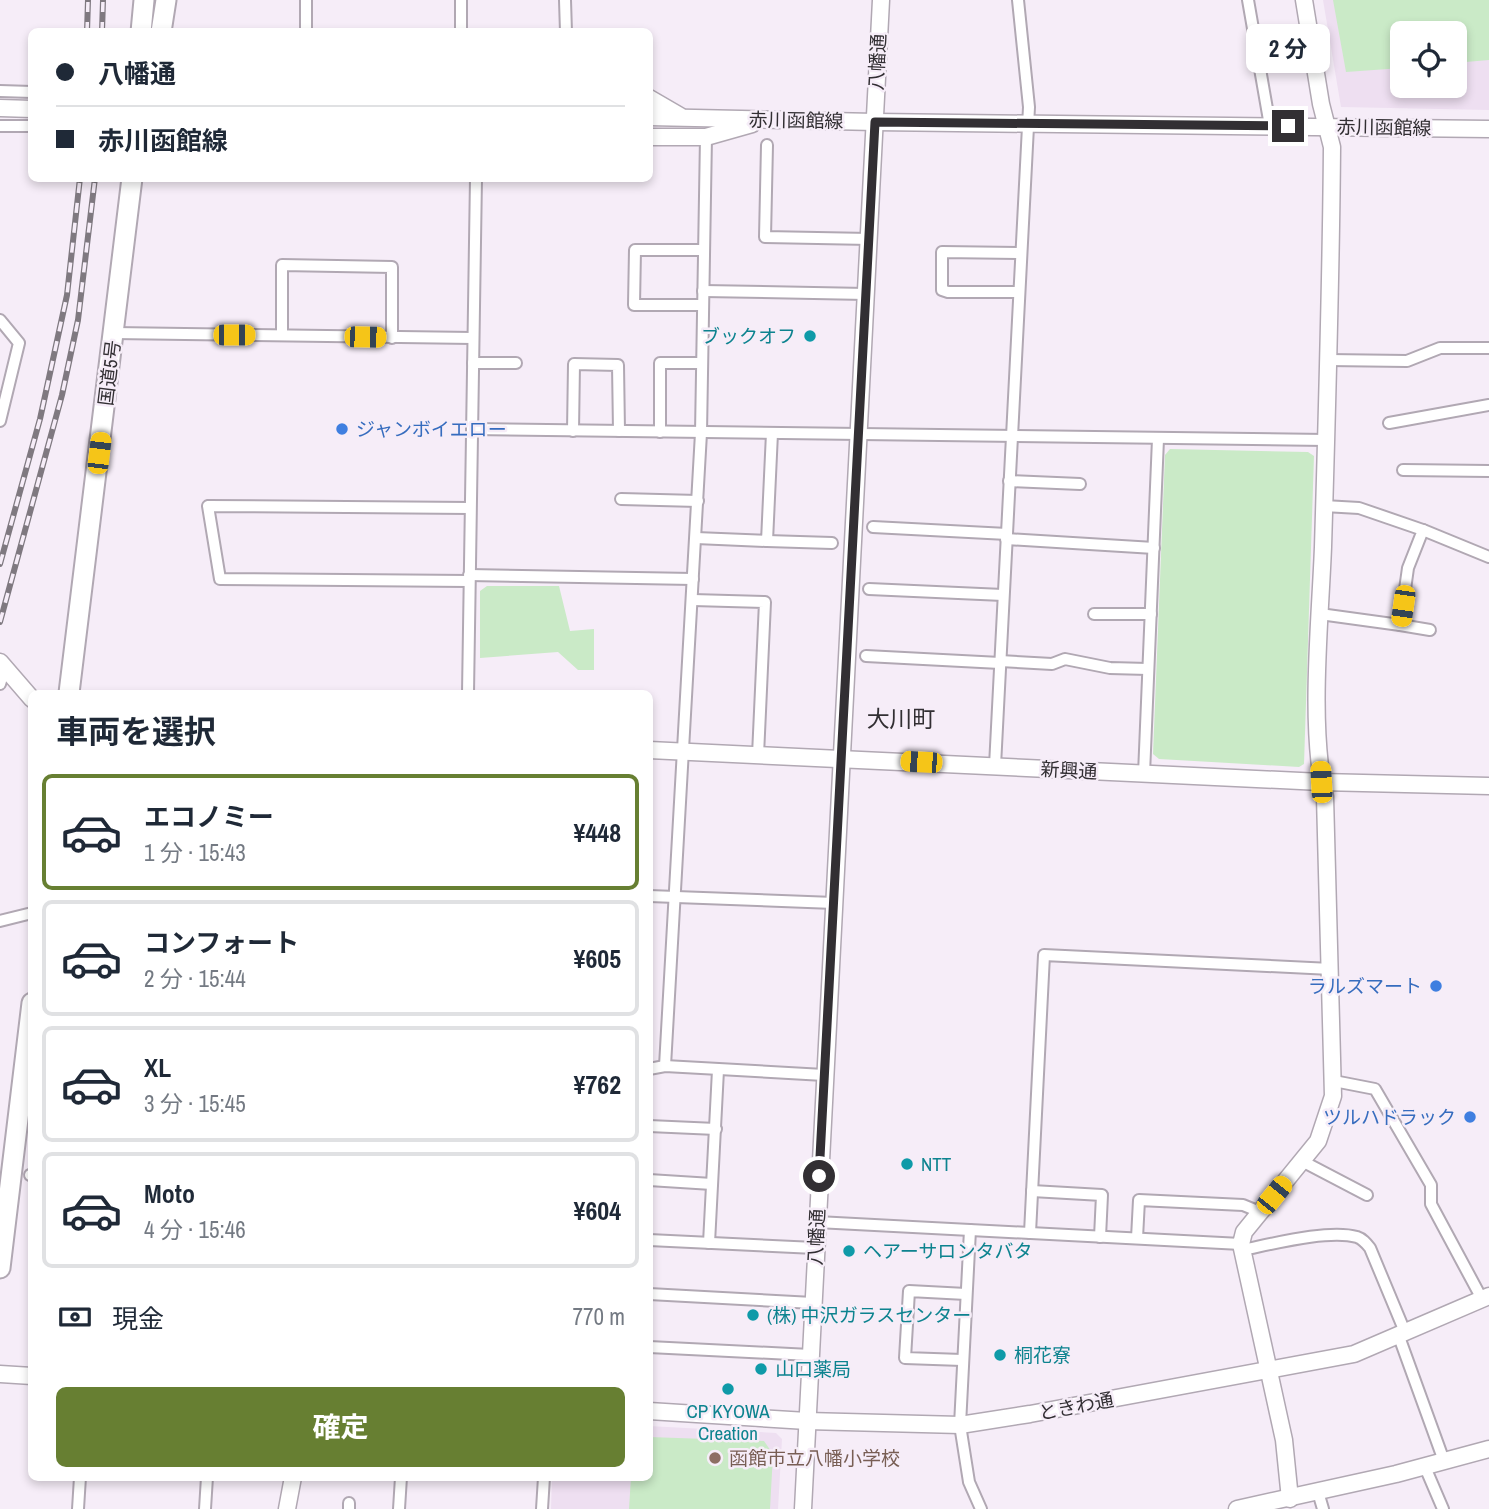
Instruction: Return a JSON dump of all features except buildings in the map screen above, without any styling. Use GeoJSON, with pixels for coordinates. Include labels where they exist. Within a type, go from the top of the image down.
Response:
{"type":"FeatureCollection","features":[{"type":"Feature","properties":{"kind":"highway"},"geometry":{"type":"LineString","coordinates":[[141,28],[144,0]]}},
{"type":"Feature","properties":{"kind":"highway"},"geometry":{"type":"LineString","coordinates":[[162,28],[166,0]]}},
{"type":"Feature","properties":{"kind":"highway","name":"国道5号"},"geometry":{"type":"LineString","coordinates":[[69,690],[132,182]]}},
{"type":"Feature","properties":{"kind":"highway"},"geometry":{"type":"LineString","coordinates":[[0,1268],[28,1036]]}},
{"type":"Feature","properties":{"kind":"street"},"geometry":{"type":"LineString","coordinates":[[306,0],[306,28]]}},
{"type":"Feature","properties":{"kind":"street"},"geometry":{"type":"LineString","coordinates":[[461,0],[461,28]]}},
{"type":"Feature","properties":{"kind":"street"},"geometry":{"type":"LineString","coordinates":[[565,0],[566,28]]}},
{"type":"Feature","properties":{"kind":"street","name":"八幡通"},"geometry":{"type":"LineString","coordinates":[[803,1509],[881,0]]}},
{"type":"Feature","properties":{"kind":"street"},"geometry":{"type":"LineString","coordinates":[[995,766],[1029,107],[1018,0]]}},
{"type":"Feature","properties":{"kind":"street"},"geometry":{"type":"LineString","coordinates":[[1248,0],[1270,126]]}},
{"type":"Feature","properties":{"kind":"street"},"geometry":{"type":"LineString","coordinates":[[1290,1499],[1284,1440],[1241,1247],[1244,1233],[1318,1141],[1333,1096],[1334,1080],[1325,797],[1321,782],[1317,712],[1332,147],[1321,104],[1304,0]]}},
{"type":"Feature","properties":{"kind":"street"},"geometry":{"type":"LineString","coordinates":[[0,91],[28,92]]}},
{"type":"Feature","properties":{"kind":"street"},"geometry":{"type":"LineString","coordinates":[[653,100],[683,118]]}},
{"type":"Feature","properties":{"kind":"street"},"geometry":{"type":"LineString","coordinates":[[0,108],[28,108]]}},
{"type":"Feature","properties":{"kind":"street","name":"赤川函館線"},"geometry":{"type":"LineString","coordinates":[[653,117],[1489,129]]}},
{"type":"Feature","properties":{"kind":"street"},"geometry":{"type":"LineString","coordinates":[[653,137],[706,137],[771,119]]}},
{"type":"Feature","properties":{"kind":"street"},"geometry":{"type":"LineString","coordinates":[[0,126],[28,126]]}},
{"type":"Feature","properties":{"kind":"street"},"geometry":{"type":"LineString","coordinates":[[665,1066],[677,897],[698,501],[706,137]]}},
{"type":"Feature","properties":{"kind":"street"},"geometry":{"type":"LineString","coordinates":[[767,145],[765,237],[870,239]]}},
{"type":"Feature","properties":{"kind":"street"},"geometry":{"type":"LineString","coordinates":[[468,690],[476,182]]}},
{"type":"Feature","properties":{"kind":"street"},"geometry":{"type":"LineString","coordinates":[[703,306],[634,305],[634,263],[635,250],[704,250]]}},
{"type":"Feature","properties":{"kind":"street"},"geometry":{"type":"LineString","coordinates":[[1018,292],[942,290],[942,253],[1020,253]]}},
{"type":"Feature","properties":{"kind":"street"},"geometry":{"type":"LineString","coordinates":[[282,335],[282,265],[393,267],[393,338]]}},
{"type":"Feature","properties":{"kind":"street"},"geometry":{"type":"LineString","coordinates":[[703,291],[866,294]]}},
{"type":"Feature","properties":{"kind":"street"},"geometry":{"type":"LineString","coordinates":[[0,320],[19,343],[0,422]]}},
{"type":"Feature","properties":{"kind":"street"},"geometry":{"type":"LineString","coordinates":[[114,333],[473,338]]}},
{"type":"Feature","properties":{"kind":"street"},"geometry":{"type":"LineString","coordinates":[[1328,359],[1407,361],[1440,348],[1489,348]]}},
{"type":"Feature","properties":{"kind":"street"},"geometry":{"type":"LineString","coordinates":[[660,432],[660,363],[702,362]]}},
{"type":"Feature","properties":{"kind":"street"},"geometry":{"type":"LineString","coordinates":[[473,363],[516,363]]}},
{"type":"Feature","properties":{"kind":"street"},"geometry":{"type":"LineString","coordinates":[[573,431],[575,364],[618,365],[619,431]]}},
{"type":"Feature","properties":{"kind":"street"},"geometry":{"type":"LineString","coordinates":[[1389,423],[1489,405]]}},
{"type":"Feature","properties":{"kind":"street"},"geometry":{"type":"LineString","coordinates":[[472,429],[1326,440]]}},
{"type":"Feature","properties":{"kind":"street"},"geometry":{"type":"LineString","coordinates":[[768,541],[772,433]]}},
{"type":"Feature","properties":{"kind":"street"},"geometry":{"type":"LineString","coordinates":[[1144,774],[1158,439]]}},
{"type":"Feature","properties":{"kind":"street"},"geometry":{"type":"LineString","coordinates":[[1403,470],[1489,471]]}},
{"type":"Feature","properties":{"kind":"street"},"geometry":{"type":"LineString","coordinates":[[1009,481],[1080,484]]}},
{"type":"Feature","properties":{"kind":"street"},"geometry":{"type":"LineString","coordinates":[[621,499],[698,501]]}},
{"type":"Feature","properties":{"kind":"street"},"geometry":{"type":"LineString","coordinates":[[470,509],[208,506],[219,579],[693,579]]}},
{"type":"Feature","properties":{"kind":"street"},"geometry":{"type":"LineString","coordinates":[[1324,506],[1359,508],[1489,557]]}},
{"type":"Feature","properties":{"kind":"street"},"geometry":{"type":"LineString","coordinates":[[873,527],[1154,548]]}},
{"type":"Feature","properties":{"kind":"street"},"geometry":{"type":"LineString","coordinates":[[1401,625],[1408,569],[1423,530]]}},
{"type":"Feature","properties":{"kind":"street"},"geometry":{"type":"LineString","coordinates":[[696,538],[832,543]]}},
{"type":"Feature","properties":{"kind":"street"},"geometry":{"type":"LineString","coordinates":[[869,589],[1003,595]]}},
{"type":"Feature","properties":{"kind":"street"},"geometry":{"type":"LineString","coordinates":[[693,600],[765,602],[758,755]]}},
{"type":"Feature","properties":{"kind":"street"},"geometry":{"type":"LineString","coordinates":[[1094,614],[1151,614]]}},
{"type":"Feature","properties":{"kind":"street"},"geometry":{"type":"LineString","coordinates":[[1320,614],[1430,630]]}},
{"type":"Feature","properties":{"kind":"street"},"geometry":{"type":"LineString","coordinates":[[866,656],[1052,664],[1065,659],[1110,668],[1148,669]]}},
{"type":"Feature","properties":{"kind":"street"},"geometry":{"type":"LineString","coordinates":[[0,684],[2,665]]}},
{"type":"Feature","properties":{"kind":"street"},"geometry":{"type":"LineString","coordinates":[[2,665],[28,694]]}},
{"type":"Feature","properties":{"kind":"street","name":"新興通"},"geometry":{"type":"LineString","coordinates":[[653,750],[1321,782],[1489,786]]}},
{"type":"Feature","properties":{"kind":"street"},"geometry":{"type":"LineString","coordinates":[[653,896],[834,904]]}},
{"type":"Feature","properties":{"kind":"street"},"geometry":{"type":"LineString","coordinates":[[0,921],[28,914]]}},
{"type":"Feature","properties":{"kind":"street"},"geometry":{"type":"LineString","coordinates":[[1030,1233],[1044,955],[1331,969]]}},
{"type":"Feature","properties":{"kind":"street"},"geometry":{"type":"LineString","coordinates":[[653,1068],[665,1066],[824,1075]]}},
{"type":"Feature","properties":{"kind":"street"},"geometry":{"type":"LineString","coordinates":[[709,1243],[718,1070]]}},
{"type":"Feature","properties":{"kind":"street"},"geometry":{"type":"LineString","coordinates":[[1334,1080],[1376,1089],[1431,1185],[1431,1203],[1486,1298]]}},
{"type":"Feature","properties":{"kind":"street"},"geometry":{"type":"LineString","coordinates":[[653,1126],[716,1129]]}},
{"type":"Feature","properties":{"kind":"street"},"geometry":{"type":"LineString","coordinates":[[1302,1161],[1367,1195]]}},
{"type":"Feature","properties":{"kind":"street"},"geometry":{"type":"LineString","coordinates":[[653,1180],[712,1184]]}},
{"type":"Feature","properties":{"kind":"street"},"geometry":{"type":"LineString","coordinates":[[1031,1191],[1102,1195],[1100,1237]]}},
{"type":"Feature","properties":{"kind":"street"},"geometry":{"type":"LineString","coordinates":[[1137,1238],[1139,1200],[1243,1205],[1260,1212]]}},
{"type":"Feature","properties":{"kind":"street"},"geometry":{"type":"LineString","coordinates":[[817,1222],[1137,1238],[1241,1247],[1344,1235],[1361,1238],[1370,1248],[1444,1461]]}},
{"type":"Feature","properties":{"kind":"street"},"geometry":{"type":"LineString","coordinates":[[970,1230],[960,1425],[969,1482],[981,1509]]}},
{"type":"Feature","properties":{"kind":"street"},"geometry":{"type":"LineString","coordinates":[[653,1240],[815,1248]]}},
{"type":"Feature","properties":{"kind":"street"},"geometry":{"type":"LineString","coordinates":[[962,1360],[905,1358],[909,1291],[966,1294]]}},
{"type":"Feature","properties":{"kind":"street"},"geometry":{"type":"LineString","coordinates":[[653,1294],[813,1303]]}},
{"type":"Feature","properties":{"kind":"street","name":"ときわ通"},"geometry":{"type":"LineString","coordinates":[[653,1411],[807,1421],[960,1425],[1354,1353],[1486,1298]]}},
{"type":"Feature","properties":{"kind":"street"},"geometry":{"type":"LineString","coordinates":[[653,1347],[810,1355]]}},
{"type":"Feature","properties":{"kind":"street"},"geometry":{"type":"LineString","coordinates":[[0,1374],[28,1376]]}},
{"type":"Feature","properties":{"kind":"street"},"geometry":{"type":"LineString","coordinates":[[1243,1509],[1489,1449]]}},
{"type":"Feature","properties":{"kind":"street"},"geometry":{"type":"LineString","coordinates":[[1425,1466],[1443,1509]]}},
{"type":"Feature","properties":{"kind":"street"},"geometry":{"type":"LineString","coordinates":[[78,1509],[80,1481]]}},
{"type":"Feature","properties":{"kind":"street"},"geometry":{"type":"LineString","coordinates":[[205,1509],[207,1481]]}},
{"type":"Feature","properties":{"kind":"street"},"geometry":{"type":"LineString","coordinates":[[287,1509],[292,1481]]}},
{"type":"Feature","properties":{"kind":"street"},"geometry":{"type":"LineString","coordinates":[[399,1509],[401,1481]]}},
{"type":"Feature","properties":{"kind":"street"},"geometry":{"type":"LineString","coordinates":[[542,1509],[544,1481]]}},
{"type":"Feature","properties":{"kind":"street"},"geometry":{"type":"LineString","coordinates":[[1318,1492],[1323,1509]]}},
{"type":"Feature","properties":{"kind":"shaded area"},"geometry":{"type":"Polygon","coordinates":[[[1323,0],[1489,0],[1489,110],[1341,107],[1323,0]]]}},
{"type":"Feature","properties":{"kind":"shaded area","name":"函館市立八幡小学校"},"geometry":{"type":"Polygon","coordinates":[[[653,1426],[776,1433],[782,1439],[778,1509],[551,1509],[552,1481],[653,1481],[653,1426]]]}},
{"type":"Feature","properties":{"kind":"green space"},"geometry":{"type":"Polygon","coordinates":[[[1333,0],[1489,0],[1489,60],[1467,62],[1467,21],[1390,21],[1390,69],[1346,72],[1333,0]]]}},
{"type":"Feature","properties":{"kind":"green space"},"geometry":{"type":"Polygon","coordinates":[[[1170,449],[1308,452],[1314,456],[1304,764],[1299,767],[1159,759],[1153,754],[1165,455],[1170,449]]]}},
{"type":"Feature","properties":{"kind":"green space"},"geometry":{"type":"Polygon","coordinates":[[[487,586],[559,586],[570,631],[594,629],[594,670],[578,670],[558,652],[480,658],[480,591],[487,586]]]}},
{"type":"Feature","properties":{"kind":"green space","name":"函館市立八幡小学校"},"geometry":{"type":"Polygon","coordinates":[[[653,1437],[764,1441],[773,1454],[770,1509],[629,1509],[631,1481],[653,1481],[653,1437]]]}},
{"type":"Feature","properties":{"kind":"railway"},"geometry":{"type":"LineString","coordinates":[[87,28],[88,0]]}},
{"type":"Feature","properties":{"kind":"railway"},"geometry":{"type":"LineString","coordinates":[[102,28],[103,0]]}},
{"type":"Feature","properties":{"kind":"railway"},"geometry":{"type":"LineString","coordinates":[[0,564],[40,419],[67,295],[80,182]]}},
{"type":"Feature","properties":{"kind":"railway"},"geometry":{"type":"LineString","coordinates":[[0,622],[62,395],[78,320],[95,182]]}},
{"type":"Feature","properties":{"kind":"place","name":"ブックオフ"},"geometry":{"type":"Point","coordinates":[810,336]}},
{"type":"Feature","properties":{"kind":"place","name":"ジャンボイエロー"},"geometry":{"type":"Point","coordinates":[342,429]}},
{"type":"Feature","properties":{"kind":"place","name":"ラルズマート"},"geometry":{"type":"Point","coordinates":[1436,986]}},
{"type":"Feature","properties":{"kind":"place","name":"ツルハドラック"},"geometry":{"type":"Point","coordinates":[1470,1117]}},
{"type":"Feature","properties":{"kind":"place","name":"NTT"},"geometry":{"type":"Point","coordinates":[907,1164]}},
{"type":"Feature","properties":{"kind":"place","name":"ヘアーサロンタバタ"},"geometry":{"type":"Point","coordinates":[849,1251]}},
{"type":"Feature","properties":{"kind":"place","name":"(株) 中沢ガラスセンター"},"geometry":{"type":"Point","coordinates":[753,1315]}},
{"type":"Feature","properties":{"kind":"place","name":"桐花寮"},"geometry":{"type":"Point","coordinates":[1000,1355]}},
{"type":"Feature","properties":{"kind":"place","name":"山口薬局"},"geometry":{"type":"Point","coordinates":[761,1369]}},
{"type":"Feature","properties":{"kind":"place","name":"CP KYOWA Creation"},"geometry":{"type":"Point","coordinates":[728,1389]}},
{"type":"Feature","properties":{"kind":"place","name":"函館市立八幡小学校"},"geometry":{"type":"Point","coordinates":[715,1458]}},
{"type":"Feature","properties":{"kind":"district","name":"大川町"},"geometry":{"type":"Point","coordinates":[901,719]}},
{"type":"Feature","properties":{"kind":"route"},"geometry":{"type":"LineString","coordinates":[[819,1176],[875,122],[1288,126]]}}]}
